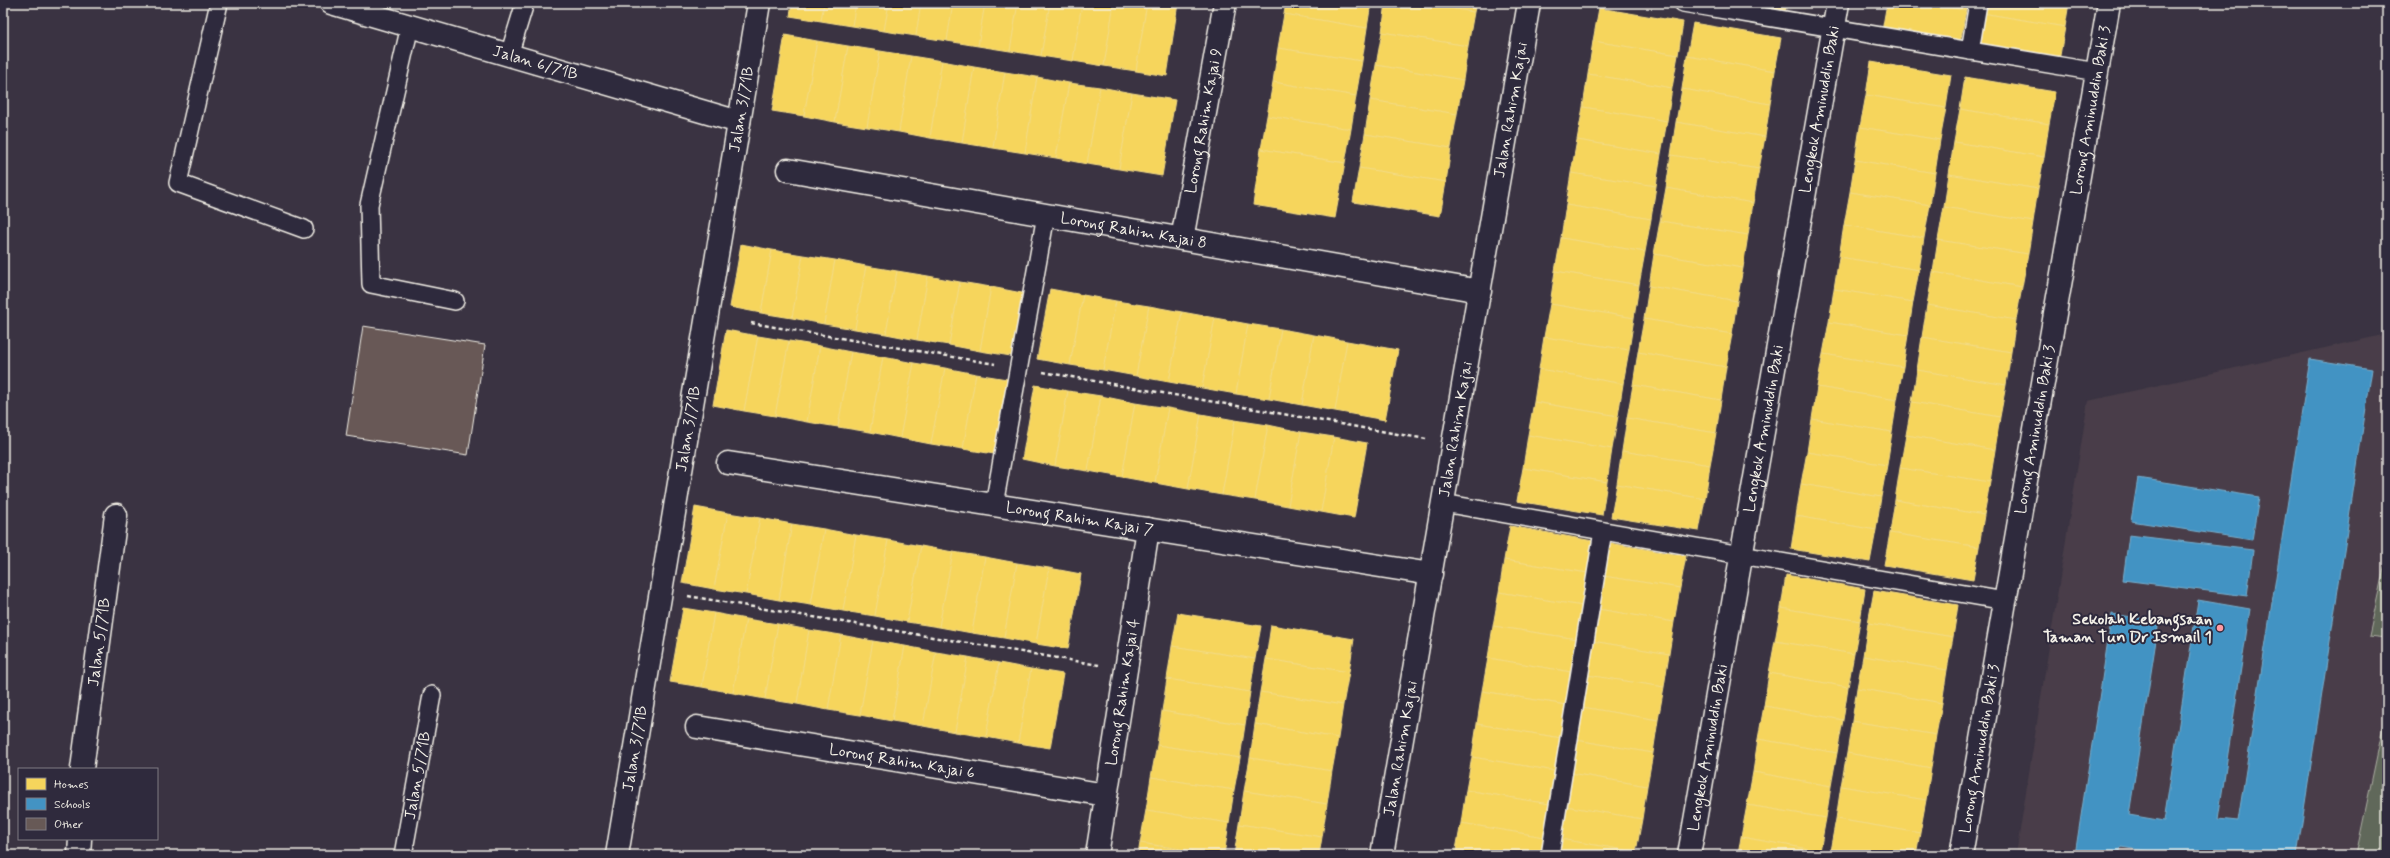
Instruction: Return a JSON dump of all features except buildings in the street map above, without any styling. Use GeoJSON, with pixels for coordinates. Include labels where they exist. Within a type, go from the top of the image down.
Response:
{"type":"FeatureCollection","features":[{"type":"Feature","properties":{"kind":"street","name":"Jalan 6/71B"},"geometry":{"type":"LineString","coordinates":[[331,3],[739,122]]}},
{"type":"Feature","properties":{"kind":"street","name":"Jalan 3/71B"},"geometry":{"type":"LineString","coordinates":[[617,855],[759,3]]}},
{"type":"Feature","properties":{"kind":"street","name":"Lorong Rahim Kajai 9"},"geometry":{"type":"LineString","coordinates":[[1182,239],[1225,3]]}},
{"type":"Feature","properties":{"kind":"street","name":"Jalan Rahim Kajai"},"geometry":{"type":"LineString","coordinates":[[1382,855],[1529,3]]}},
{"type":"Feature","properties":{"kind":"street","name":"Lengkok Aminuddin Baki"},"geometry":{"type":"LineString","coordinates":[[1689,855],[1838,3]]}},
{"type":"Feature","properties":{"kind":"street","name":"Lorong Aminuddin Baki 3"},"geometry":{"type":"LineString","coordinates":[[1961,855],[2109,3]]}},
{"type":"Feature","properties":{"kind":"street","name":"Lorong Rahim Kajai 8"},"geometry":{"type":"LineString","coordinates":[[788,170],[1480,291]]}},
{"type":"Feature","properties":{"kind":"street","name":"Lorong Rahim Kajai 7"},"geometry":{"type":"LineString","coordinates":[[728,463],[1431,574]]}},
{"type":"Feature","properties":{"kind":"street","name":"Jalan 5/71B"},"geometry":{"type":"LineString","coordinates":[[82,768],[116,515]]}},
{"type":"Feature","properties":{"kind":"street","name":"Lorong Rahim Kajai 4"},"geometry":{"type":"LineString","coordinates":[[1097,855],[1148,529]]}},
{"type":"Feature","properties":{"kind":"street","name":"Lorong Rahim Kajai 6"},"geometry":{"type":"LineString","coordinates":[[697,727],[1106,795]]}},
{"type":"Feature","properties":{"kind":"street"},"geometry":{"type":"LineString","coordinates":[[79,855],[80,840]]}},
{"type":"Feature","properties":{"kind":"lane"},"geometry":{"type":"LineString","coordinates":[[219,3],[178,182],[304,229]]}},
{"type":"Feature","properties":{"kind":"lane"},"geometry":{"type":"LineString","coordinates":[[509,55],[525,3]]}},
{"type":"Feature","properties":{"kind":"lane"},"geometry":{"type":"LineString","coordinates":[[1682,3],[2097,72]]}},
{"type":"Feature","properties":{"kind":"lane"},"geometry":{"type":"LineString","coordinates":[[1970,50],[1978,3]]}},
{"type":"Feature","properties":{"kind":"lane"},"geometry":{"type":"LineString","coordinates":[[410,26],[369,205],[371,284],[455,301]]}},
{"type":"Feature","properties":{"kind":"lane"},"geometry":{"type":"LineString","coordinates":[[994,505],[1046,215]]}},
{"type":"Feature","properties":{"kind":"lane"},"geometry":{"type":"LineString","coordinates":[[1443,503],[2005,601]]}},
{"type":"Feature","properties":{"kind":"lane"},"geometry":{"type":"LineString","coordinates":[[1550,855],[1603,531]]}},
{"type":"Feature","properties":{"kind":"lane","name":"Jalan 5/71B"},"geometry":{"type":"LineString","coordinates":[[403,855],[432,695]]}},
{"type":"Feature","properties":{"kind":"path"},"geometry":{"type":"LineString","coordinates":[[751,323],[1453,444]]}},
{"type":"Feature","properties":{"kind":"path"},"geometry":{"type":"LineString","coordinates":[[662,591],[1126,669]]}},
{"type":"Feature","properties":{"kind":"shaded area","name":"Sekolah Kebangsaan Taman Tun Dr Ismail 1"},"geometry":{"type":"Polygon","coordinates":[[[2387,334],[2387,855],[2016,855],[2088,401],[2387,334]]]}},
{"type":"Feature","properties":{"kind":"green space"},"geometry":{"type":"Polygon","coordinates":[[[2387,554],[2387,638],[2369,636],[2387,554]]]}},
{"type":"Feature","properties":{"kind":"green space"},"geometry":{"type":"Polygon","coordinates":[[[2387,708],[2387,854],[2356,855],[2387,708]]]}},
{"type":"Feature","properties":{"kind":"place","name":"Sekolah Kebangsaan Taman Tun Dr Ismail 1"},"geometry":{"type":"Point","coordinates":[2220,628]}}]}
